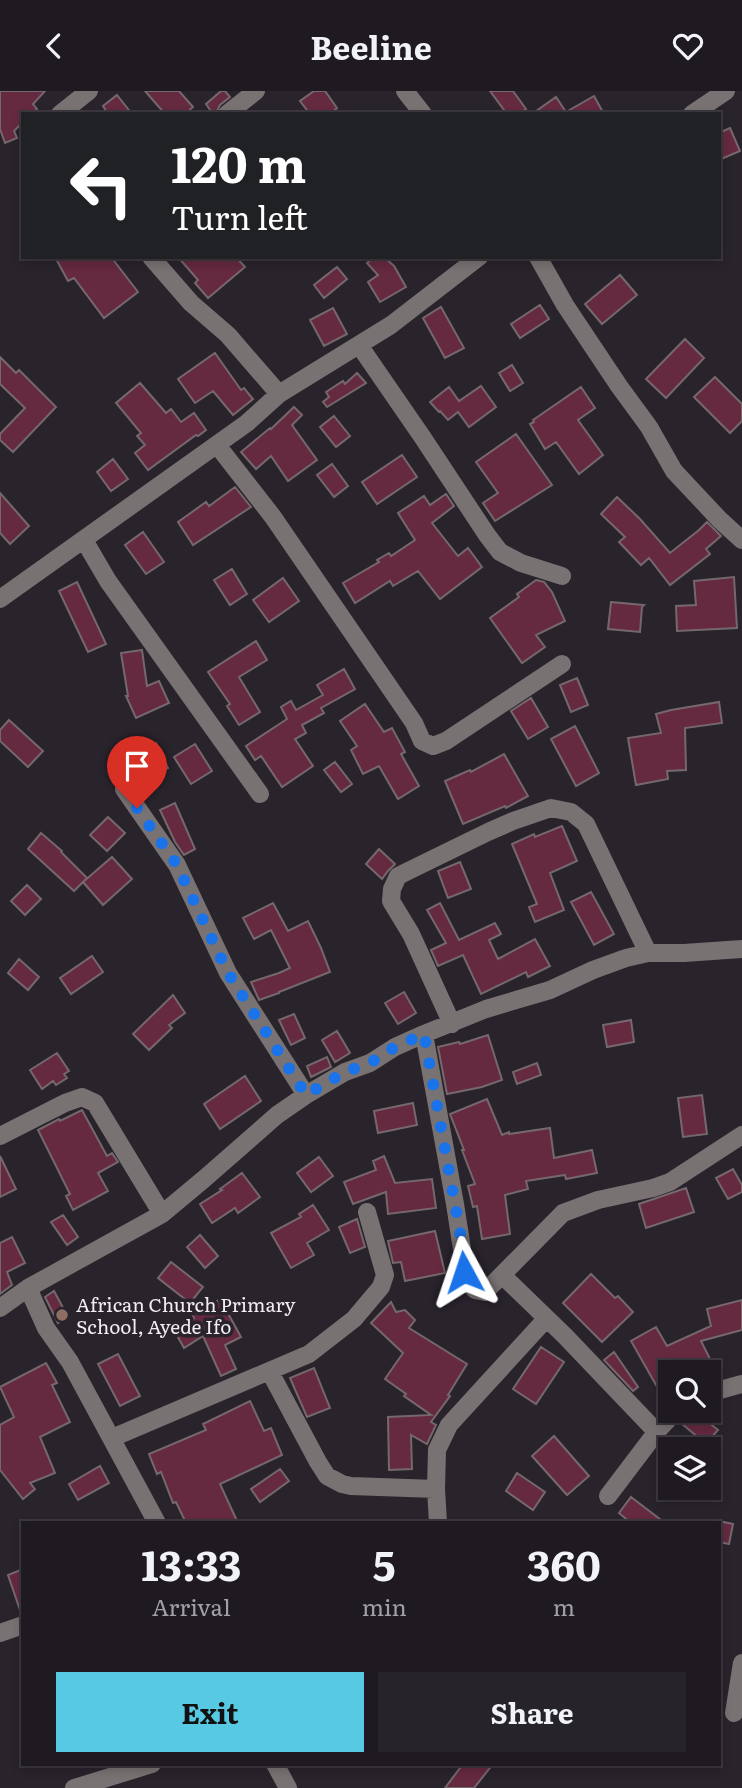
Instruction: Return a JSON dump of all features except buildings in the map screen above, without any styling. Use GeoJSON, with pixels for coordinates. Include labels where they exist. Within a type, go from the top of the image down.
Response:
{"type":"FeatureCollection","features":[{"type":"Feature","properties":{"kind":"street"},"geometry":{"type":"LineString","coordinates":[[63,112],[89,91]]}},
{"type":"Feature","properties":{"kind":"street"},"geometry":{"type":"LineString","coordinates":[[230,112],[256,91]]}},
{"type":"Feature","properties":{"kind":"street"},"geometry":{"type":"LineString","coordinates":[[405,91],[421,112]]}},
{"type":"Feature","properties":{"kind":"street"},"geometry":{"type":"LineString","coordinates":[[695,112],[726,91]]}},
{"type":"Feature","properties":{"kind":"street"},"geometry":{"type":"LineString","coordinates":[[153,259],[191,303],[228,335],[279,394]]}},
{"type":"Feature","properties":{"kind":"street"},"geometry":{"type":"LineString","coordinates":[[0,599],[247,423],[279,394],[391,325],[476,259]]}},
{"type":"Feature","properties":{"kind":"street"},"geometry":{"type":"LineString","coordinates":[[539,259],[565,305],[649,427],[674,471],[742,540]]}},
{"type":"Feature","properties":{"kind":"street"},"geometry":{"type":"LineString","coordinates":[[359,345],[500,552],[521,563],[562,576]]}},
{"type":"Feature","properties":{"kind":"street"},"geometry":{"type":"LineString","coordinates":[[216,445],[273,517],[414,723],[422,741],[433,747],[446,741],[562,664]]}},
{"type":"Feature","properties":{"kind":"street"},"geometry":{"type":"LineString","coordinates":[[84,540],[108,581],[260,794]]}},
{"type":"Feature","properties":{"kind":"street"},"geometry":{"type":"LineString","coordinates":[[124,789],[177,865],[228,973],[306,1095]]}},
{"type":"Feature","properties":{"kind":"street"},"geometry":{"type":"LineString","coordinates":[[452,1024],[411,934],[391,901],[392,889],[398,876],[513,821],[551,808],[571,812],[586,824],[648,953]]}},
{"type":"Feature","properties":{"kind":"street"},"geometry":{"type":"LineString","coordinates":[[0,1308],[28,1288],[162,1214],[277,1115],[345,1072],[370,1063],[395,1047],[486,1009],[550,990],[626,958],[648,953],[742,949]]}},
{"type":"Feature","properties":{"kind":"street"},"geometry":{"type":"LineString","coordinates":[[424,1034],[463,1249],[464,1272],[468,1283],[475,1290],[485,1292],[563,1213],[598,1200],[670,1182],[742,1135]]}},
{"type":"Feature","properties":{"kind":"street"},"geometry":{"type":"LineString","coordinates":[[0,1136],[82,1097],[95,1103],[162,1214]]}},
{"type":"Feature","properties":{"kind":"street"},"geometry":{"type":"LineString","coordinates":[[112,1438],[309,1355],[354,1319],[381,1287],[385,1275],[367,1212]]}},
{"type":"Feature","properties":{"kind":"street"},"geometry":{"type":"LineString","coordinates":[[502,1275],[658,1430]]}},
{"type":"Feature","properties":{"kind":"street"},"geometry":{"type":"LineString","coordinates":[[28,1288],[46,1328],[70,1362],[156,1521]]}},
{"type":"Feature","properties":{"kind":"street"},"geometry":{"type":"LineString","coordinates":[[438,1521],[437,1450],[449,1425],[546,1319]]}},
{"type":"Feature","properties":{"kind":"street"},"geometry":{"type":"LineString","coordinates":[[270,1372],[327,1476],[351,1486],[436,1489]]}},
{"type":"Feature","properties":{"kind":"street"},"geometry":{"type":"LineString","coordinates":[[721,1390],[742,1384]]}},
{"type":"Feature","properties":{"kind":"street"},"geometry":{"type":"LineString","coordinates":[[608,1496],[665,1423]]}},
{"type":"Feature","properties":{"kind":"street"},"geometry":{"type":"LineString","coordinates":[[0,1633],[21,1626]]}},
{"type":"Feature","properties":{"kind":"street"},"geometry":{"type":"LineString","coordinates":[[732,1713],[742,1663]]}},
{"type":"Feature","properties":{"kind":"street"},"geometry":{"type":"LineString","coordinates":[[74,1788],[146,1766]]}},
{"type":"Feature","properties":{"kind":"street"},"geometry":{"type":"LineString","coordinates":[[276,1766],[288,1788]]}},
{"type":"Feature","properties":{"kind":"place","name":"African Church Primary School, Ayede Ifo"},"geometry":{"type":"Point","coordinates":[62,1315]}},
{"type":"Feature","properties":{"kind":"route"},"geometry":{"type":"LineString","coordinates":[[137,808],[177,865],[228,973],[306,1095],[345,1072],[370,1063],[395,1047],[424,1034],[463,1249],[464,1272]]}}]}
